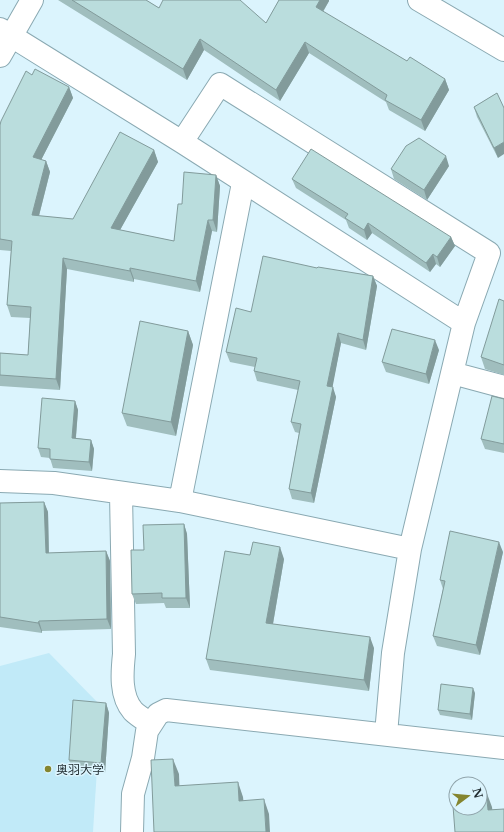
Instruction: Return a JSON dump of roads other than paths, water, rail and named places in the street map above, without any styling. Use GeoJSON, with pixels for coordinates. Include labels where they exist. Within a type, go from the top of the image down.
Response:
{"type":"FeatureCollection","features":[{"type":"Feature","properties":{"kind":"street"},"geometry":{"type":"LineString","coordinates":[[0,56],[6,32],[32,0]]}},
{"type":"Feature","properties":{"kind":"street"},"geometry":{"type":"LineString","coordinates":[[419,0],[504,50]]}},
{"type":"Feature","properties":{"kind":"street"},"geometry":{"type":"LineString","coordinates":[[6,32],[182,142],[243,183],[464,323]]}},
{"type":"Feature","properties":{"kind":"street"},"geometry":{"type":"LineString","coordinates":[[182,142],[220,84],[489,253],[464,323],[410,549],[393,654],[386,734]]}},
{"type":"Feature","properties":{"kind":"street"},"geometry":{"type":"LineString","coordinates":[[180,501],[243,183]]}},
{"type":"Feature","properties":{"kind":"street"},"geometry":{"type":"LineString","coordinates":[[452,373],[504,387]]}},
{"type":"Feature","properties":{"kind":"street"},"geometry":{"type":"LineString","coordinates":[[0,481],[54,483],[122,494],[180,501],[410,549]]}},
{"type":"Feature","properties":{"kind":"street"},"geometry":{"type":"LineString","coordinates":[[122,494],[124,654],[122,675],[128,704],[134,712],[151,724]]}},
{"type":"Feature","properties":{"kind":"street"},"geometry":{"type":"LineString","coordinates":[[132,832],[133,794],[143,758],[147,731],[158,714],[172,709],[504,748]]}},
{"type":"Feature","properties":{"kind":"place","name":"奥羽大学"},"geometry":{"type":"Point","coordinates":[48,769]}}]}
